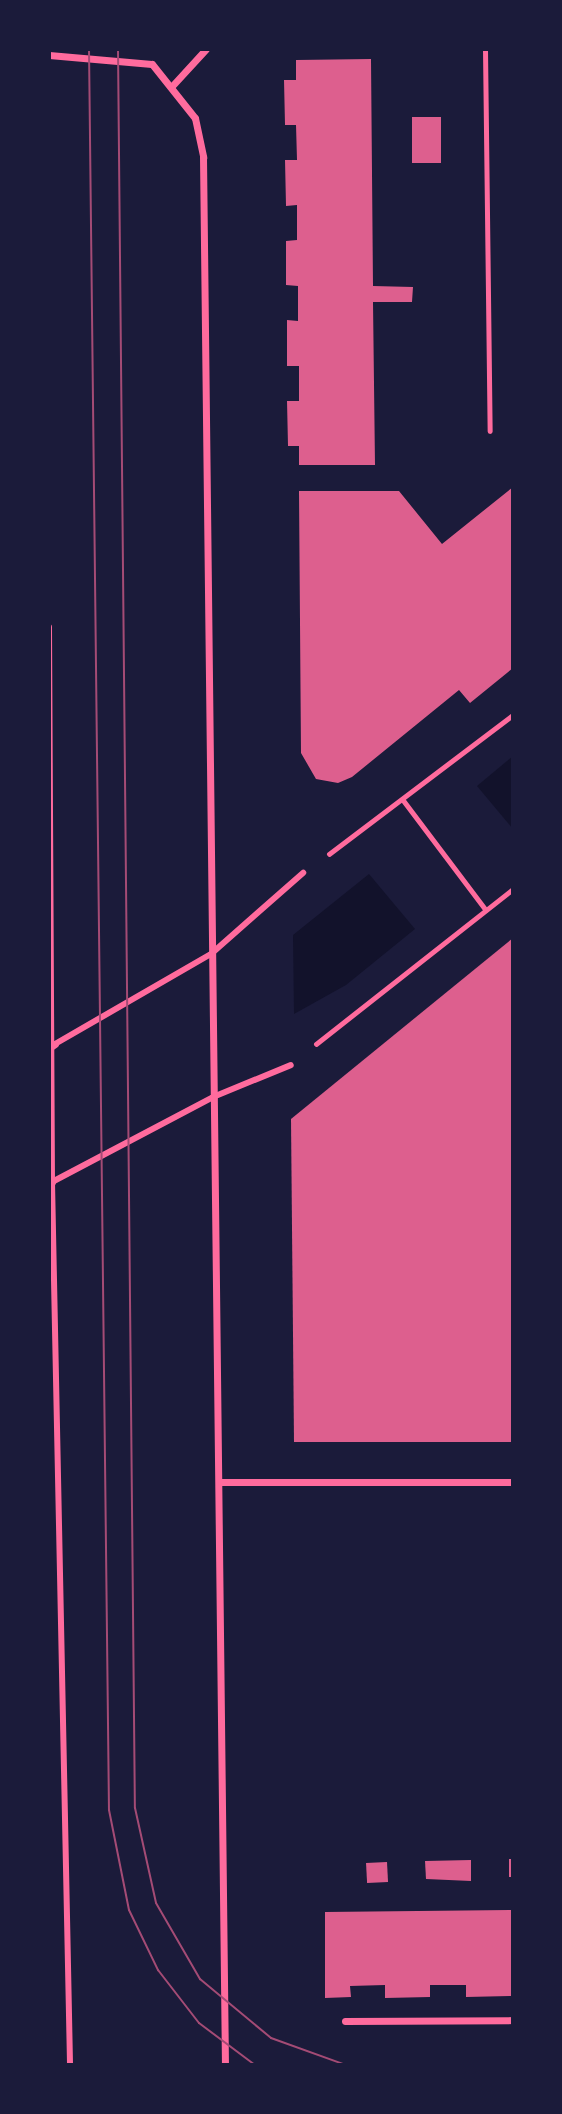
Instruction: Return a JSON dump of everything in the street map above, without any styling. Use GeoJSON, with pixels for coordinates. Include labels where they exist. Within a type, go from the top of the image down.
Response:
{"type":"FeatureCollection","features":[{"type":"Feature","properties":{"kind":"street"},"geometry":{"type":"LineString","coordinates":[[172,86],[206,49]]}},
{"type":"Feature","properties":{"kind":"street"},"geometry":{"type":"LineString","coordinates":[[49,55],[152,64],[195,118],[203,158],[211,954],[221,1482],[225,2065]]}},
{"type":"Feature","properties":{"kind":"street"},"geometry":{"type":"LineString","coordinates":[[49,627],[52,1046],[50,1183],[70,2065]]}},
{"type":"Feature","properties":{"kind":"street"},"geometry":{"type":"LineString","coordinates":[[52,1046],[211,954],[303,873]]}},
{"type":"Feature","properties":{"kind":"street"},"geometry":{"type":"LineString","coordinates":[[50,1183],[213,1097],[290,1065]]}},
{"type":"Feature","properties":{"kind":"street"},"geometry":{"type":"LineString","coordinates":[[221,1482],[513,1482]]}},
{"type":"Feature","properties":{"kind":"street"},"geometry":{"type":"LineString","coordinates":[[345,2021],[513,2020]]}},
{"type":"Feature","properties":{"kind":"lane"},"geometry":{"type":"LineString","coordinates":[[485,49],[489,430]]}},
{"type":"Feature","properties":{"kind":"path"},"geometry":{"type":"LineString","coordinates":[[303,873],[404,801],[513,715]]}},
{"type":"Feature","properties":{"kind":"path"},"geometry":{"type":"LineString","coordinates":[[404,801],[486,910]]}},
{"type":"Feature","properties":{"kind":"path"},"geometry":{"type":"LineString","coordinates":[[290,1065],[513,889]]}},
{"type":"Feature","properties":{"kind":"shaded area"},"geometry":{"type":"Polygon","coordinates":[[[513,756],[513,829],[477,786],[513,756]]]}},
{"type":"Feature","properties":{"kind":"shaded area"},"geometry":{"type":"Polygon","coordinates":[[[369,874],[415,929],[346,985],[294,1014],[293,935],[369,874]]]}},
{"type":"Feature","properties":{"kind":"building"},"geometry":{"type":"Polygon","coordinates":[[[371,59],[373,286],[413,287],[412,302],[373,302],[375,465],[299,465],[299,446],[288,446],[287,401],[299,401],[299,366],[287,366],[287,320],[298,321],[298,286],[286,285],[286,241],[297,240],[297,205],[286,206],[285,160],[297,160],[296,125],[285,125],[284,80],[296,80],[296,60],[371,59]]]}},
{"type":"Feature","properties":{"kind":"building"},"geometry":{"type":"Polygon","coordinates":[[[412,117],[441,117],[441,163],[412,163],[412,117]]]}},
{"type":"Feature","properties":{"kind":"building"},"geometry":{"type":"Polygon","coordinates":[[[513,487],[513,668],[470,703],[459,690],[352,777],[338,783],[316,779],[301,753],[299,491],[399,491],[442,544],[513,487]]]}},
{"type":"Feature","properties":{"kind":"building"},"geometry":{"type":"Polygon","coordinates":[[[513,938],[513,1442],[294,1442],[291,1119],[513,938]]]}},
{"type":"Feature","properties":{"kind":"building"},"geometry":{"type":"Polygon","coordinates":[[[509,1859],[513,1859],[513,1877],[509,1877],[509,1859]]]}},
{"type":"Feature","properties":{"kind":"building"},"geometry":{"type":"Polygon","coordinates":[[[471,1860],[471,1881],[426,1879],[425,1861],[471,1860]]]}},
{"type":"Feature","properties":{"kind":"building"},"geometry":{"type":"Polygon","coordinates":[[[387,1862],[388,1882],[367,1883],[366,1863],[387,1862]]]}},
{"type":"Feature","properties":{"kind":"building"},"geometry":{"type":"Polygon","coordinates":[[[513,1910],[511,1996],[466,1997],[466,1985],[430,1985],[430,1997],[385,1998],[385,1985],[350,1986],[351,1997],[325,1998],[325,1912],[513,1910]]]}},
{"type":"Feature","properties":{"kind":"tram line"},"geometry":{"type":"LineString","coordinates":[[89,49],[109,1810],[129,1910],[158,1970],[199,2023],[255,2065]]}},
{"type":"Feature","properties":{"kind":"tram line"},"geometry":{"type":"LineString","coordinates":[[118,49],[135,1808],[156,1903],[200,1979],[271,2038],[346,2065]]}}]}
